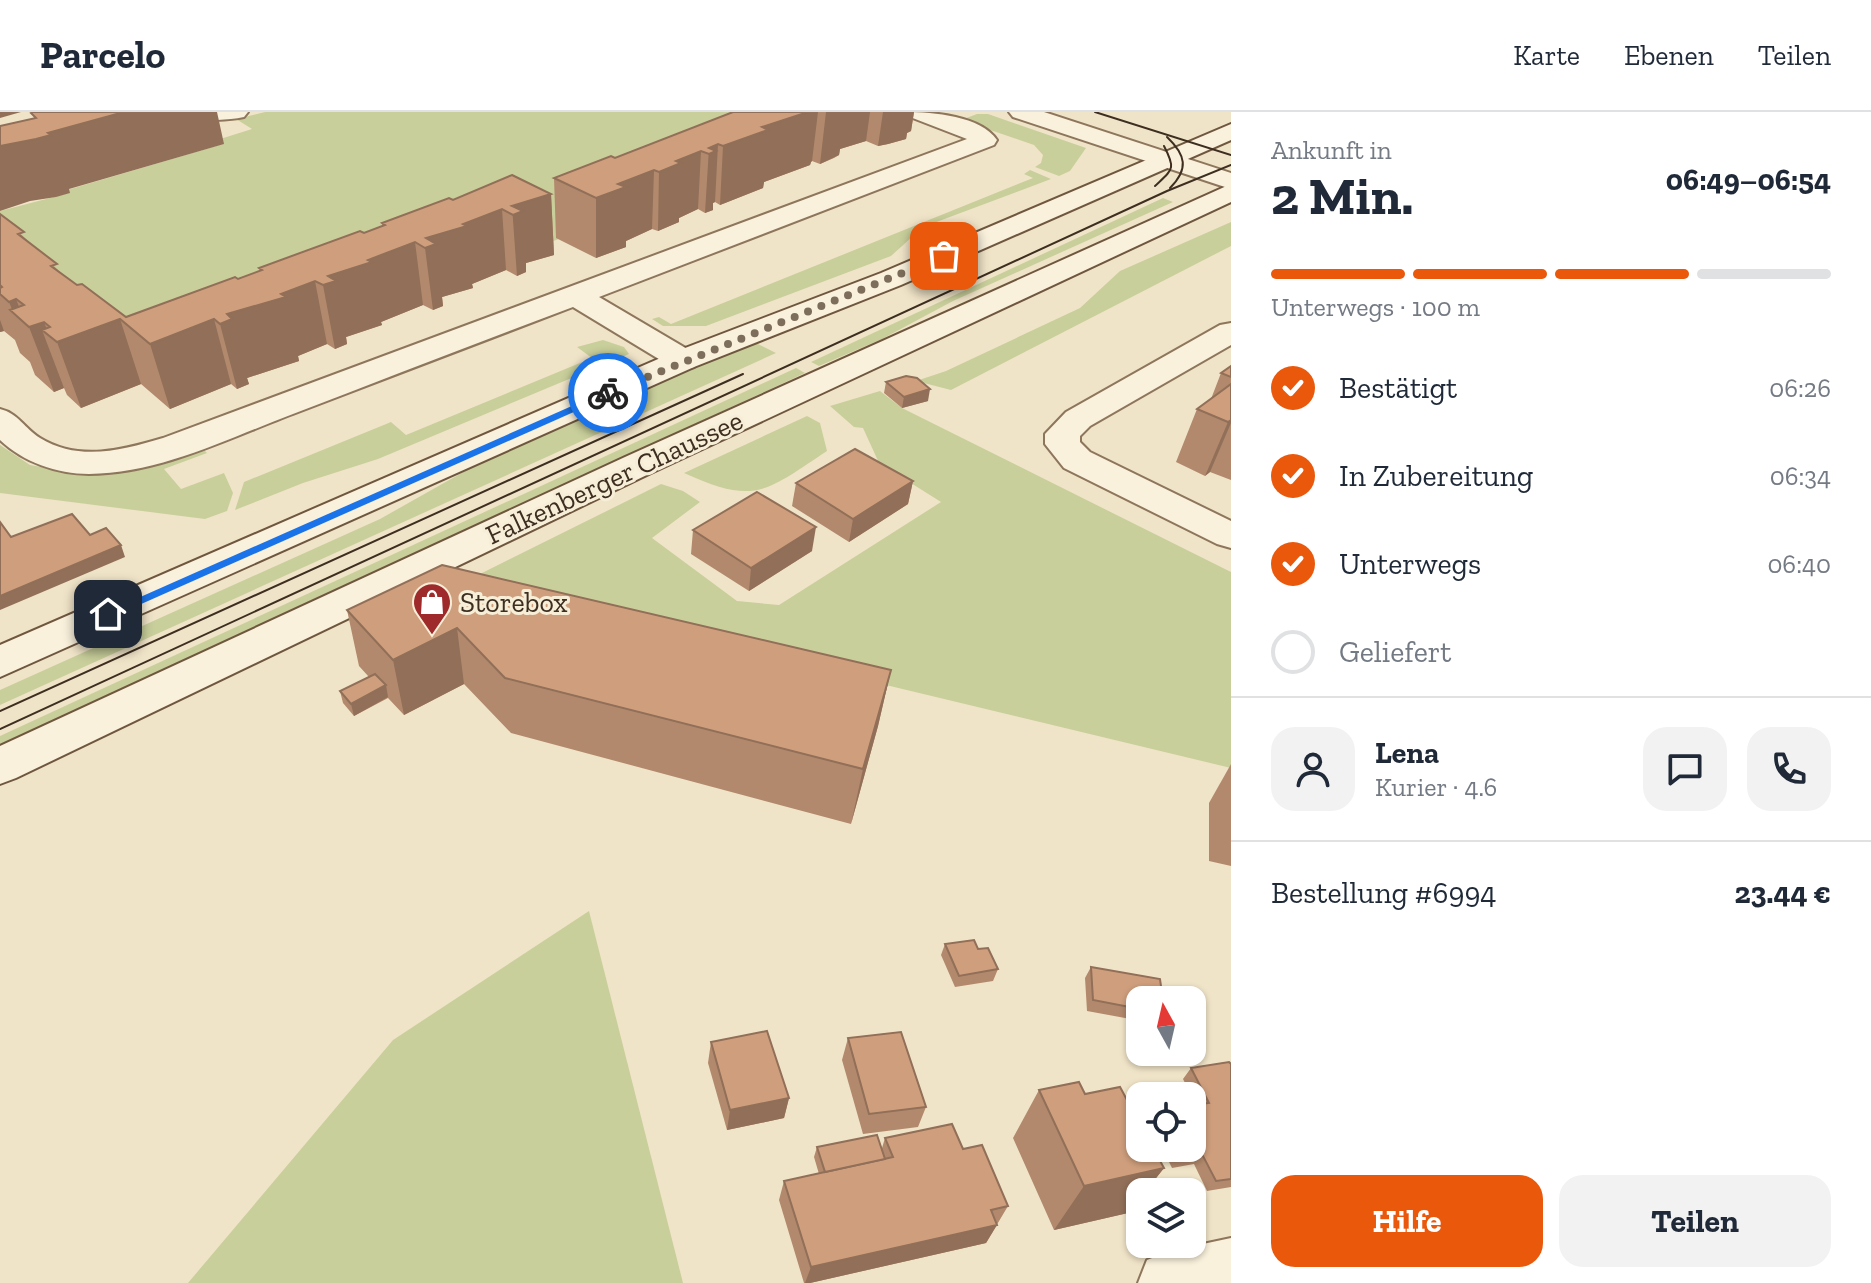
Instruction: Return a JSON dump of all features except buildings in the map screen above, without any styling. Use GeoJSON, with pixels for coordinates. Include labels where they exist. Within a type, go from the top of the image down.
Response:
{"type":"FeatureCollection","features":[{"type":"Feature","properties":{"kind":"main road"},"geometry":{"type":"LineString","coordinates":[[142,128],[192,115],[236,112]]}},
{"type":"Feature","properties":{"kind":"main road"},"geometry":{"type":"LineString","coordinates":[[1021,112],[1231,181]]}},
{"type":"Feature","properties":{"kind":"main road"},"geometry":{"type":"LineString","coordinates":[[0,419],[24,444],[39,453],[64,461],[101,462],[141,457],[985,140],[982,136],[932,117]]}},
{"type":"Feature","properties":{"kind":"main road"},"geometry":{"type":"LineString","coordinates":[[0,662],[683,360],[891,279],[1231,131]]}},
{"type":"Feature","properties":{"kind":"main road","name":"Falkenberger Chaussee"},"geometry":{"type":"LineString","coordinates":[[0,766],[652,459],[1231,192]]}},
{"type":"Feature","properties":{"kind":"main road"},"geometry":{"type":"LineString","coordinates":[[576,296],[683,360]]}},
{"type":"Feature","properties":{"kind":"main road"},"geometry":{"type":"LineString","coordinates":[[1231,332],[1078,419],[1062,434],[1063,444],[1077,460],[1231,536]]}},
{"type":"Feature","properties":{"kind":"main road"},"geometry":{"type":"LineString","coordinates":[[1170,1283],[1231,1270]]}},
{"type":"Feature","properties":{"kind":"green space"},"geometry":{"type":"Polygon","coordinates":[[[265,112],[765,112],[557,237],[559,239],[146,382],[0,262],[0,211],[69,193],[67,190],[223,144],[217,140],[252,129],[236,119],[265,112]]]}},
{"type":"Feature","properties":{"kind":"green space"},"geometry":{"type":"Polygon","coordinates":[[[988,114],[1086,148],[1070,171],[1059,176],[1035,167],[1041,163],[1043,155],[1034,145],[961,120],[988,114]]]}},
{"type":"Feature","properties":{"kind":"green space"},"geometry":{"type":"Polygon","coordinates":[[[1030,170],[1051,179],[923,227],[891,256],[706,326],[663,326],[652,319],[659,317],[671,324],[1033,178],[1024,174],[1030,170]]]}},
{"type":"Feature","properties":{"kind":"green space"},"geometry":{"type":"Polygon","coordinates":[[[1163,198],[1173,202],[953,301],[882,339],[819,366],[811,362],[1163,198]]]}},
{"type":"Feature","properties":{"kind":"green space"},"geometry":{"type":"Polygon","coordinates":[[[1231,222],[1231,246],[951,390],[916,381],[946,371],[1080,308],[1120,271],[1231,222]]]}},
{"type":"Feature","properties":{"kind":"green space"},"geometry":{"type":"Polygon","coordinates":[[[603,340],[624,347],[629,354],[378,459],[303,483],[235,510],[244,482],[391,422],[406,435],[592,358],[577,347],[603,340]]]}},
{"type":"Feature","properties":{"kind":"green space"},"geometry":{"type":"Polygon","coordinates":[[[756,343],[776,353],[0,705],[0,690],[380,519],[490,457],[683,370],[756,343]]]}},
{"type":"Feature","properties":{"kind":"green space"},"geometry":{"type":"Polygon","coordinates":[[[796,368],[805,373],[0,747],[0,736],[796,368]]]}},
{"type":"Feature","properties":{"kind":"green space"},"geometry":{"type":"Polygon","coordinates":[[[880,391],[902,408],[1231,572],[1231,768],[532,600],[470,579],[661,484],[683,491],[700,502],[652,538],[737,601],[779,605],[941,502],[879,463],[863,428],[854,427],[830,406],[880,391]]]}},
{"type":"Feature","properties":{"kind":"green space"},"geometry":{"type":"Polygon","coordinates":[[[807,416],[820,423],[827,451],[774,484],[745,491],[728,489],[684,473],[807,416]]]}},
{"type":"Feature","properties":{"kind":"green space"},"geometry":{"type":"Polygon","coordinates":[[[0,445],[30,465],[53,469],[203,449],[207,453],[164,469],[181,489],[224,473],[233,493],[227,511],[205,519],[0,493],[0,445]]]}},
{"type":"Feature","properties":{"kind":"green space"},"geometry":{"type":"Polygon","coordinates":[[[589,911],[683,1283],[188,1283],[393,1040],[589,911]]]}},
{"type":"Feature","properties":{"kind":"tram line"},"geometry":{"type":"LineString","coordinates":[[1095,112],[1231,155]]}},
{"type":"Feature","properties":{"kind":"tram line"},"geometry":{"type":"LineString","coordinates":[[1167,137],[1183,162],[1180,175],[1170,188]]}},
{"type":"Feature","properties":{"kind":"tram line"},"geometry":{"type":"LineString","coordinates":[[1155,186],[1171,168],[1164,146]]}},
{"type":"Feature","properties":{"kind":"tram line"},"geometry":{"type":"LineString","coordinates":[[0,729],[1167,191],[1231,165]]}},
{"type":"Feature","properties":{"kind":"tram line"},"geometry":{"type":"LineString","coordinates":[[0,711],[743,374]]}},
{"type":"Feature","properties":{"kind":"way so far"},"geometry":{"type":"LineString","coordinates":[[608,393],[944,256]]}},
{"type":"Feature","properties":{"kind":"place","name":"Storebox"},"geometry":{"type":"Point","coordinates":[432,636]}},
{"type":"Feature","properties":{"kind":"route"},"geometry":{"type":"LineString","coordinates":[[108,614],[608,393]]}}]}
